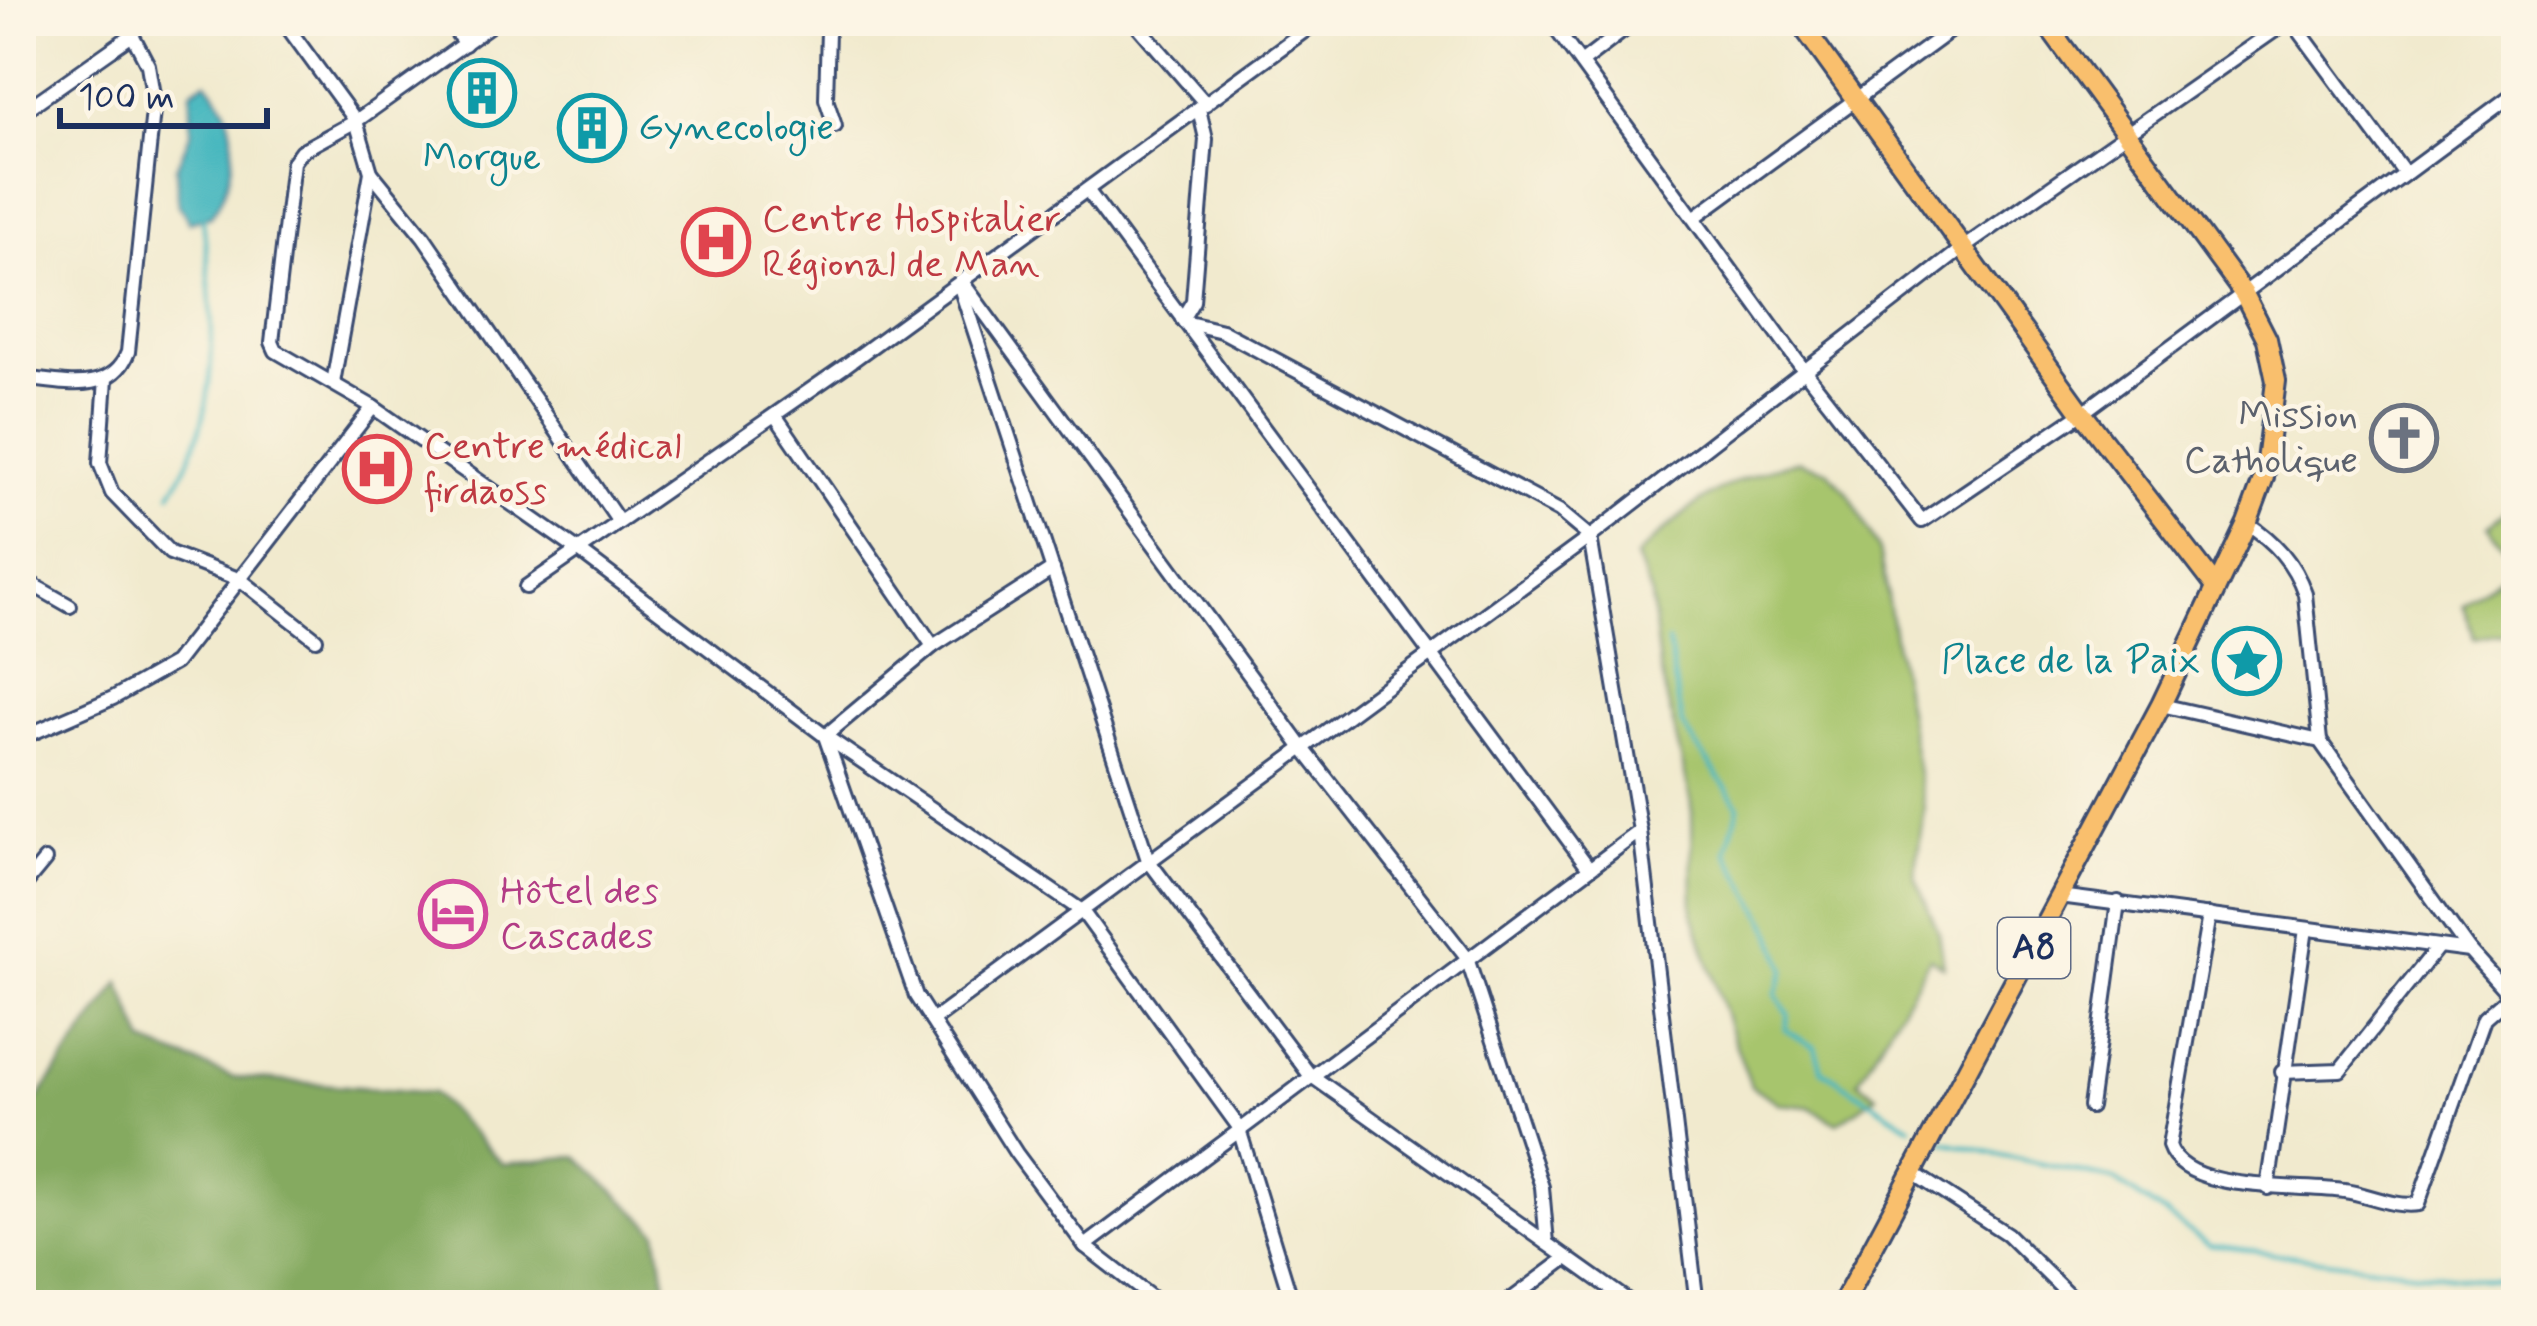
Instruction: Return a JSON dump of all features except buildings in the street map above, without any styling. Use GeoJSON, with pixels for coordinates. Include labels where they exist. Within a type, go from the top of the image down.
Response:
{"type":"FeatureCollection","features":[{"type":"Feature","properties":{"kind":"main road"},"geometry":{"type":"LineString","coordinates":[[1799,21],[2082,412],[2216,587]]}},
{"type":"Feature","properties":{"kind":"main road","name":"A8"},"geometry":{"type":"LineString","coordinates":[[1842,1305],[2161,705],[2264,477],[2276,381],[2267,339],[2244,294],[2044,21]]}},
{"type":"Feature","properties":{"kind":"street"},"geometry":{"type":"LineString","coordinates":[[21,378],[92,383],[106,379],[128,352],[154,101],[148,65],[125,21]]}},
{"type":"Feature","properties":{"kind":"street"},"geometry":{"type":"LineString","coordinates":[[283,21],[356,121],[370,172],[424,237],[617,519]]}},
{"type":"Feature","properties":{"kind":"street"},"geometry":{"type":"LineString","coordinates":[[448,21],[465,44]]}},
{"type":"Feature","properties":{"kind":"street"},"geometry":{"type":"LineString","coordinates":[[496,21],[293,162],[272,342],[287,360],[373,406],[579,551],[824,736],[1082,911],[1238,1126],[1293,1305]]}},
{"type":"Feature","properties":{"kind":"street"},"geometry":{"type":"LineString","coordinates":[[1134,21],[1202,107],[1206,139],[1193,301],[1183,320]]}},
{"type":"Feature","properties":{"kind":"street"},"geometry":{"type":"LineString","coordinates":[[526,587],[617,519],[775,415],[961,283],[1318,21]]}},
{"type":"Feature","properties":{"kind":"street"},"geometry":{"type":"LineString","coordinates":[[1550,21],[1803,369],[1922,521],[2082,412],[2516,92]]}},
{"type":"Feature","properties":{"kind":"street"},"geometry":{"type":"LineString","coordinates":[[1581,63],[1636,21]]}},
{"type":"Feature","properties":{"kind":"street"},"geometry":{"type":"LineString","coordinates":[[1695,217],[1963,21]]}},
{"type":"Feature","properties":{"kind":"street"},"geometry":{"type":"LineString","coordinates":[[932,1021],[1590,537],[1964,248],[2290,21],[2405,174]]}},
{"type":"Feature","properties":{"kind":"street"},"geometry":{"type":"LineString","coordinates":[[828,31],[826,99],[835,126]]}},
{"type":"Feature","properties":{"kind":"street"},"geometry":{"type":"LineString","coordinates":[[21,113],[132,35]]}},
{"type":"Feature","properties":{"kind":"street"},"geometry":{"type":"LineString","coordinates":[[333,383],[370,172]]}},
{"type":"Feature","properties":{"kind":"street"},"geometry":{"type":"LineString","coordinates":[[1088,191],[1589,868]]}},
{"type":"Feature","properties":{"kind":"street"},"geometry":{"type":"LineString","coordinates":[[961,283],[1148,860],[1309,1074],[1634,1305]]}},
{"type":"Feature","properties":{"kind":"street"},"geometry":{"type":"LineString","coordinates":[[961,283],[1302,747],[1467,958],[1542,1187],[1547,1243]]}},
{"type":"Feature","properties":{"kind":"street"},"geometry":{"type":"LineString","coordinates":[[1183,320],[1243,342],[1559,511],[1590,537],[1640,830],[1697,1305]]}},
{"type":"Feature","properties":{"kind":"street"},"geometry":{"type":"LineString","coordinates":[[106,379],[100,463],[112,493],[170,553],[241,580],[316,639]]}},
{"type":"Feature","properties":{"kind":"street"},"geometry":{"type":"LineString","coordinates":[[21,738],[113,698],[175,663],[373,406]]}},
{"type":"Feature","properties":{"kind":"street"},"geometry":{"type":"LineString","coordinates":[[775,415],[933,646]]}},
{"type":"Feature","properties":{"kind":"street"},"geometry":{"type":"LineString","coordinates":[[2209,916],[2169,1146],[2184,1164],[2236,1184],[2342,1190],[2418,1204],[2485,1018],[2513,998],[2469,950],[2320,742],[2305,594],[2284,555],[2247,523]]}},
{"type":"Feature","properties":{"kind":"street"},"geometry":{"type":"LineString","coordinates":[[824,736],[933,646],[1053,569]]}},
{"type":"Feature","properties":{"kind":"street"},"geometry":{"type":"LineString","coordinates":[[21,578],[70,606]]}},
{"type":"Feature","properties":{"kind":"street"},"geometry":{"type":"LineString","coordinates":[[2161,705],[2320,742]]}},
{"type":"Feature","properties":{"kind":"street"},"geometry":{"type":"LineString","coordinates":[[824,736],[916,995],[1016,1154],[1085,1246],[1161,1305]]}},
{"type":"Feature","properties":{"kind":"street"},"geometry":{"type":"LineString","coordinates":[[1085,1246],[1238,1126],[1640,830]]}},
{"type":"Feature","properties":{"kind":"street"},"geometry":{"type":"LineString","coordinates":[[21,889],[45,860]]}},
{"type":"Feature","properties":{"kind":"street"},"geometry":{"type":"LineString","coordinates":[[2060,896],[2469,950]]}},
{"type":"Feature","properties":{"kind":"street"},"geometry":{"type":"LineString","coordinates":[[2090,1107],[2118,902]]}},
{"type":"Feature","properties":{"kind":"street"},"geometry":{"type":"LineString","coordinates":[[2269,1188],[2306,928]]}},
{"type":"Feature","properties":{"kind":"street"},"geometry":{"type":"LineString","coordinates":[[2282,1072],[2340,1070],[2438,948]]}},
{"type":"Feature","properties":{"kind":"street"},"geometry":{"type":"LineString","coordinates":[[1913,1173],[2007,1234],[2079,1305]]}},
{"type":"Feature","properties":{"kind":"street"},"geometry":{"type":"LineString","coordinates":[[1504,1305],[1567,1258]]}},
{"type":"Feature","properties":{"kind":"street"},"geometry":{"type":"LineString","coordinates":[[2512,1305],[2516,1258]]}},
{"type":"Feature","properties":{"kind":"green space"},"geometry":{"type":"Polygon","coordinates":[[[1798,461],[1828,470],[1849,494],[1879,551],[1924,808],[1915,876],[1939,934],[1944,967],[1930,958],[1858,1081],[1877,1095],[1838,1123],[1809,1107],[1781,1104],[1751,1086],[1729,1027],[1693,913],[1692,804],[1659,666],[1651,596],[1636,557],[1674,522],[1728,485],[1798,461]]]}},
{"type":"Feature","properties":{"kind":"green space"},"geometry":{"type":"Polygon","coordinates":[[[2516,501],[2516,563],[2488,526],[2516,501]]]}},
{"type":"Feature","properties":{"kind":"green space"},"geometry":{"type":"Polygon","coordinates":[[[2516,563],[2516,629],[2474,638],[2463,605],[2516,563]]]}},
{"type":"Feature","properties":{"kind":"green space"},"geometry":{"type":"Polygon","coordinates":[[[120,982],[145,1043],[232,1077],[433,1093],[503,1164],[577,1156],[657,1231],[669,1305],[21,1305],[21,1123],[120,982]]]}},
{"type":"Feature","properties":{"kind":"water"},"geometry":{"type":"Polygon","coordinates":[[[206,81],[226,112],[233,147],[231,165],[211,216],[189,222],[178,203],[176,168],[191,132],[191,91],[206,81]]]}},
{"type":"Feature","properties":{"kind":"waterway"},"geometry":{"type":"LineString","coordinates":[[171,493],[189,461],[208,394],[212,325],[203,219]]}},
{"type":"Feature","properties":{"kind":"waterway"},"geometry":{"type":"LineString","coordinates":[[1668,642],[1682,725],[1739,806],[1727,851],[1773,933],[1785,969],[1776,995],[1789,1014],[1785,1030],[1815,1047],[1822,1070],[1911,1127]]}},
{"type":"Feature","properties":{"kind":"waterway"},"geometry":{"type":"LineString","coordinates":[[1944,1142],[2114,1180],[2210,1245],[2503,1283]]}},
{"type":"Feature","properties":{"kind":"place","name":"Morgue"},"geometry":{"type":"Point","coordinates":[482,93]}},
{"type":"Feature","properties":{"kind":"place","name":"Gynecologie"},"geometry":{"type":"Point","coordinates":[592,128]}},
{"type":"Feature","properties":{"kind":"place","name":"Centre Hospitalier Régional de Man"},"geometry":{"type":"Point","coordinates":[716,242]}},
{"type":"Feature","properties":{"kind":"place","name":"Mission Catholique"},"geometry":{"type":"Point","coordinates":[2404,438]}},
{"type":"Feature","properties":{"kind":"place","name":"Centre médical firdaoss"},"geometry":{"type":"Point","coordinates":[377,469]}},
{"type":"Feature","properties":{"kind":"place","name":"Place de la Paix"},"geometry":{"type":"Point","coordinates":[2247,661]}},
{"type":"Feature","properties":{"kind":"place","name":"Hôtel des Cascades"},"geometry":{"type":"Point","coordinates":[453,914]}}]}
